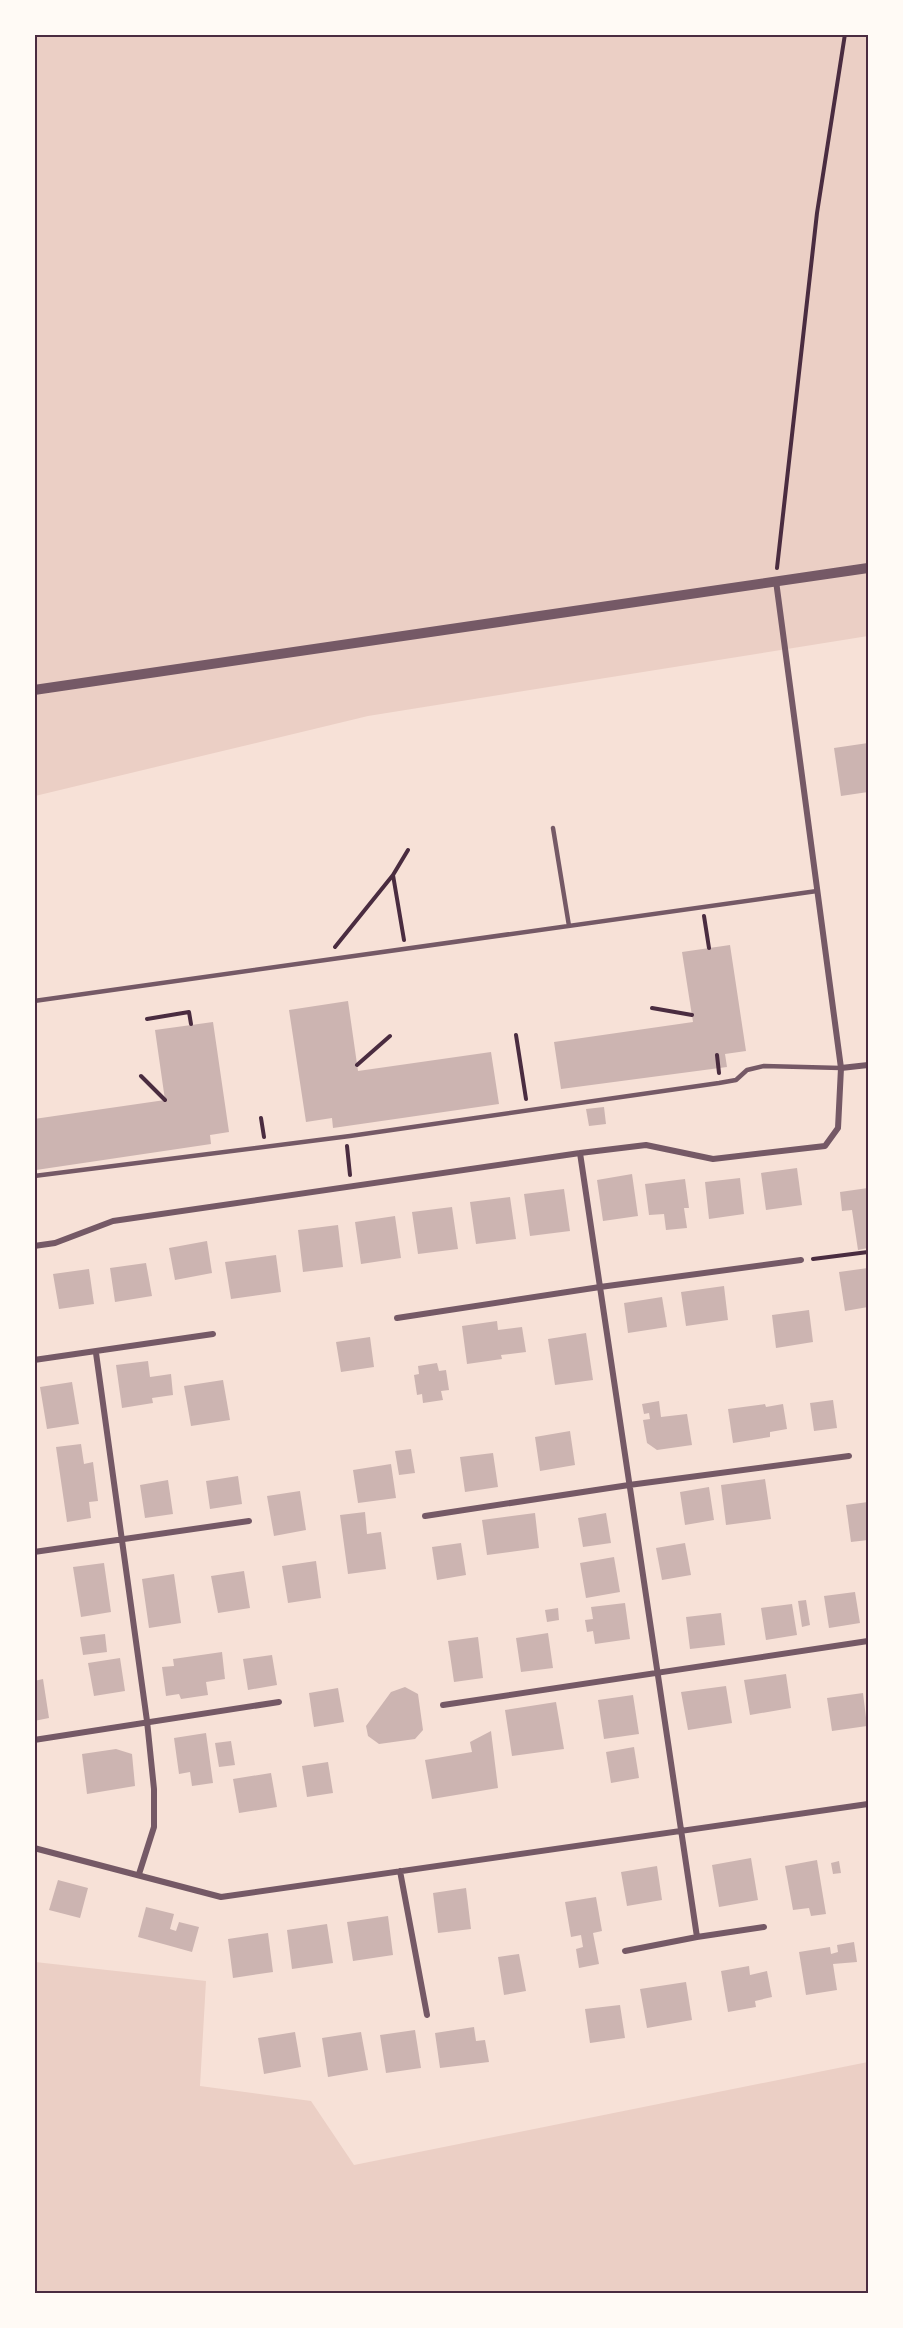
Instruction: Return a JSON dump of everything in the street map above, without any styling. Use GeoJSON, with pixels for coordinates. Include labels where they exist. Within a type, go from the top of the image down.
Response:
{"type":"FeatureCollection","features":[{"type":"Feature","properties":{"kind":"street"},"geometry":{"type":"LineString","coordinates":[[34,690],[868,568]]}},
{"type":"Feature","properties":{"kind":"street"},"geometry":{"type":"LineString","coordinates":[[34,1246],[55,1243],[113,1221],[580,1153],[646,1146],[713,1159],[825,1146],[838,1128],[841,1068],[776,580]]}},
{"type":"Feature","properties":{"kind":"street"},"geometry":{"type":"LineString","coordinates":[[841,1068],[868,1065]]}},
{"type":"Feature","properties":{"kind":"street"},"geometry":{"type":"LineString","coordinates":[[580,1153],[697,1937]]}},
{"type":"Feature","properties":{"kind":"street"},"geometry":{"type":"LineString","coordinates":[[397,1318],[600,1287],[801,1260]]}},
{"type":"Feature","properties":{"kind":"street"},"geometry":{"type":"LineString","coordinates":[[34,1360],[96,1353],[213,1334]]}},
{"type":"Feature","properties":{"kind":"street"},"geometry":{"type":"LineString","coordinates":[[96,1353],[123,1539],[154,1789],[154,1827],[139,1874]]}},
{"type":"Feature","properties":{"kind":"street"},"geometry":{"type":"LineString","coordinates":[[425,1516],[629,1485],[849,1456]]}},
{"type":"Feature","properties":{"kind":"street"},"geometry":{"type":"LineString","coordinates":[[34,1552],[249,1521]]}},
{"type":"Feature","properties":{"kind":"street"},"geometry":{"type":"LineString","coordinates":[[443,1705],[868,1641]]}},
{"type":"Feature","properties":{"kind":"street"},"geometry":{"type":"LineString","coordinates":[[34,1740],[279,1702]]}},
{"type":"Feature","properties":{"kind":"street"},"geometry":{"type":"LineString","coordinates":[[34,1848],[221,1897],[868,1804]]}},
{"type":"Feature","properties":{"kind":"street"},"geometry":{"type":"LineString","coordinates":[[400,1871],[427,2015]]}},
{"type":"Feature","properties":{"kind":"street"},"geometry":{"type":"LineString","coordinates":[[624,1951],[764,1927]]}},
{"type":"Feature","properties":{"kind":"lane"},"geometry":{"type":"LineString","coordinates":[[553,828],[569,926]]}},
{"type":"Feature","properties":{"kind":"lane"},"geometry":{"type":"LineString","coordinates":[[34,1001],[817,891]]}},
{"type":"Feature","properties":{"kind":"lane"},"geometry":{"type":"LineString","coordinates":[[34,1176],[345,1137],[736,1080],[747,1070],[764,1066],[841,1068]]}},
{"type":"Feature","properties":{"kind":"path"},"geometry":{"type":"LineString","coordinates":[[776,580],[817,213],[846,34]]}},
{"type":"Feature","properties":{"kind":"path"},"geometry":{"type":"LineString","coordinates":[[324,960],[393,875],[408,850]]}},
{"type":"Feature","properties":{"kind":"path"},"geometry":{"type":"LineString","coordinates":[[393,875],[405,949]]}},
{"type":"Feature","properties":{"kind":"path"},"geometry":{"type":"LineString","coordinates":[[703,907],[709,948]]}},
{"type":"Feature","properties":{"kind":"path"},"geometry":{"type":"LineString","coordinates":[[652,1008],[692,1015]]}},
{"type":"Feature","properties":{"kind":"path"},"geometry":{"type":"LineString","coordinates":[[147,1019],[189,1012],[191,1024]]}},
{"type":"Feature","properties":{"kind":"path"},"geometry":{"type":"LineString","coordinates":[[516,1035],[528,1111]]}},
{"type":"Feature","properties":{"kind":"path"},"geometry":{"type":"LineString","coordinates":[[357,1065],[390,1036]]}},
{"type":"Feature","properties":{"kind":"path"},"geometry":{"type":"LineString","coordinates":[[141,1076],[165,1100]]}},
{"type":"Feature","properties":{"kind":"path"},"geometry":{"type":"LineString","coordinates":[[261,1118],[266,1147]]}},
{"type":"Feature","properties":{"kind":"path"},"geometry":{"type":"LineString","coordinates":[[345,1137],[352,1186]]}},
{"type":"Feature","properties":{"kind":"path"},"geometry":{"type":"LineString","coordinates":[[801,1260],[868,1252]]}},
{"type":"Feature","properties":{"kind":"shaded area"},"geometry":{"type":"Polygon","coordinates":[[[34,35],[868,35],[868,636],[368,716],[35,796],[34,35]]]}},
{"type":"Feature","properties":{"kind":"shaded area"},"geometry":{"type":"Polygon","coordinates":[[[35,1962],[206,1981],[200,2086],[311,2101],[354,2165],[868,2062],[868,2293],[35,2293],[35,1962]]]}},
{"type":"Feature","properties":{"kind":"building"},"geometry":{"type":"Polygon","coordinates":[[[868,743],[868,792],[841,796],[834,748],[868,743]]]}},
{"type":"Feature","properties":{"kind":"building"},"geometry":{"type":"Polygon","coordinates":[[[730,945],[746,1051],[725,1054],[727,1067],[561,1089],[554,1042],[693,1022],[682,952],[730,945]]]}},
{"type":"Feature","properties":{"kind":"building"},"geometry":{"type":"Polygon","coordinates":[[[348,1001],[358,1071],[491,1052],[499,1104],[333,1128],[332,1118],[306,1122],[289,1010],[348,1001]]]}},
{"type":"Feature","properties":{"kind":"building"},"geometry":{"type":"Polygon","coordinates":[[[213,1022],[229,1132],[210,1135],[211,1144],[36,1170],[34,1119],[165,1100],[155,1030],[213,1022]]]}},
{"type":"Feature","properties":{"kind":"building"},"geometry":{"type":"Polygon","coordinates":[[[604,1107],[606,1124],[589,1126],[586,1109],[604,1107]]]}},
{"type":"Feature","properties":{"kind":"building"},"geometry":{"type":"Polygon","coordinates":[[[797,1168],[802,1205],[766,1210],[761,1173],[797,1168]]]}},
{"type":"Feature","properties":{"kind":"building"},"geometry":{"type":"Polygon","coordinates":[[[632,1174],[638,1216],[603,1221],[597,1180],[632,1174]]]}},
{"type":"Feature","properties":{"kind":"building"},"geometry":{"type":"Polygon","coordinates":[[[740,1178],[744,1214],[709,1219],[705,1182],[740,1178]]]}},
{"type":"Feature","properties":{"kind":"building"},"geometry":{"type":"Polygon","coordinates":[[[685,1179],[689,1208],[684,1208],[687,1228],[666,1230],[664,1214],[649,1215],[645,1184],[685,1179]]]}},
{"type":"Feature","properties":{"kind":"building"},"geometry":{"type":"Polygon","coordinates":[[[868,1188],[868,1248],[858,1250],[852,1210],[842,1211],[840,1192],[868,1188]]]}},
{"type":"Feature","properties":{"kind":"building"},"geometry":{"type":"Polygon","coordinates":[[[564,1189],[570,1231],[530,1236],[524,1194],[564,1189]]]}},
{"type":"Feature","properties":{"kind":"building"},"geometry":{"type":"Polygon","coordinates":[[[510,1197],[516,1239],[476,1244],[470,1202],[510,1197]]]}},
{"type":"Feature","properties":{"kind":"building"},"geometry":{"type":"Polygon","coordinates":[[[452,1207],[458,1249],[418,1254],[412,1212],[452,1207]]]}},
{"type":"Feature","properties":{"kind":"building"},"geometry":{"type":"Polygon","coordinates":[[[395,1216],[401,1258],[361,1264],[355,1222],[395,1216]]]}},
{"type":"Feature","properties":{"kind":"building"},"geometry":{"type":"Polygon","coordinates":[[[338,1225],[343,1267],[303,1272],[298,1230],[338,1225]]]}},
{"type":"Feature","properties":{"kind":"building"},"geometry":{"type":"Polygon","coordinates":[[[207,1241],[212,1273],[175,1280],[169,1248],[207,1241]]]}},
{"type":"Feature","properties":{"kind":"building"},"geometry":{"type":"Polygon","coordinates":[[[276,1255],[281,1292],[231,1299],[225,1262],[276,1255]]]}},
{"type":"Feature","properties":{"kind":"building"},"geometry":{"type":"Polygon","coordinates":[[[146,1263],[152,1296],[115,1302],[110,1268],[146,1263]]]}},
{"type":"Feature","properties":{"kind":"building"},"geometry":{"type":"Polygon","coordinates":[[[868,1268],[868,1307],[845,1311],[839,1272],[868,1268]]]}},
{"type":"Feature","properties":{"kind":"building"},"geometry":{"type":"Polygon","coordinates":[[[89,1269],[94,1304],[59,1309],[53,1274],[89,1269]]]}},
{"type":"Feature","properties":{"kind":"building"},"geometry":{"type":"Polygon","coordinates":[[[724,1286],[728,1320],[686,1326],[681,1292],[724,1286]]]}},
{"type":"Feature","properties":{"kind":"building"},"geometry":{"type":"Polygon","coordinates":[[[662,1297],[667,1327],[628,1333],[624,1303],[662,1297]]]}},
{"type":"Feature","properties":{"kind":"building"},"geometry":{"type":"Polygon","coordinates":[[[809,1310],[813,1342],[776,1348],[772,1315],[809,1310]]]}},
{"type":"Feature","properties":{"kind":"building"},"geometry":{"type":"Polygon","coordinates":[[[497,1321],[498,1330],[522,1327],[526,1352],[501,1355],[502,1359],[467,1364],[462,1326],[497,1321]]]}},
{"type":"Feature","properties":{"kind":"building"},"geometry":{"type":"Polygon","coordinates":[[[586,1333],[593,1380],[555,1385],[548,1339],[586,1333]]]}},
{"type":"Feature","properties":{"kind":"building"},"geometry":{"type":"Polygon","coordinates":[[[370,1337],[374,1367],[341,1372],[336,1342],[370,1337]]]}},
{"type":"Feature","properties":{"kind":"building"},"geometry":{"type":"Polygon","coordinates":[[[148,1361],[150,1377],[171,1374],[173,1395],[152,1398],[153,1403],[122,1408],[116,1365],[148,1361]]]}},
{"type":"Feature","properties":{"kind":"building"},"geometry":{"type":"Polygon","coordinates":[[[437,1363],[439,1371],[446,1370],[449,1390],[441,1391],[443,1400],[423,1403],[422,1394],[417,1395],[414,1375],[419,1374],[418,1366],[437,1363]]]}},
{"type":"Feature","properties":{"kind":"building"},"geometry":{"type":"Polygon","coordinates":[[[223,1380],[230,1420],[191,1426],[184,1386],[223,1380]]]}},
{"type":"Feature","properties":{"kind":"building"},"geometry":{"type":"Polygon","coordinates":[[[72,1382],[79,1424],[47,1429],[40,1387],[72,1382]]]}},
{"type":"Feature","properties":{"kind":"building"},"geometry":{"type":"Polygon","coordinates":[[[833,1400],[837,1428],[814,1431],[810,1403],[833,1400]]]}},
{"type":"Feature","properties":{"kind":"building"},"geometry":{"type":"Polygon","coordinates":[[[659,1401],[661,1417],[687,1414],[692,1445],[657,1450],[647,1443],[643,1420],[650,1419],[649,1413],[644,1414],[642,1404],[659,1401]]]}},
{"type":"Feature","properties":{"kind":"building"},"geometry":{"type":"Polygon","coordinates":[[[765,1404],[766,1407],[783,1404],[787,1429],[770,1432],[770,1437],[733,1443],[728,1409],[765,1404]]]}},
{"type":"Feature","properties":{"kind":"building"},"geometry":{"type":"Polygon","coordinates":[[[570,1431],[575,1465],[540,1471],[535,1437],[570,1431]]]}},
{"type":"Feature","properties":{"kind":"building"},"geometry":{"type":"Polygon","coordinates":[[[81,1444],[84,1464],[93,1462],[98,1501],[89,1502],[91,1518],[67,1522],[56,1447],[81,1444]]]}},
{"type":"Feature","properties":{"kind":"building"},"geometry":{"type":"Polygon","coordinates":[[[411,1449],[415,1473],[399,1475],[395,1451],[411,1449]]]}},
{"type":"Feature","properties":{"kind":"building"},"geometry":{"type":"Polygon","coordinates":[[[493,1453],[498,1487],[465,1492],[460,1457],[493,1453]]]}},
{"type":"Feature","properties":{"kind":"building"},"geometry":{"type":"Polygon","coordinates":[[[391,1464],[396,1498],[358,1503],[353,1470],[391,1464]]]}},
{"type":"Feature","properties":{"kind":"building"},"geometry":{"type":"Polygon","coordinates":[[[238,1476],[242,1504],[210,1509],[206,1481],[238,1476]]]}},
{"type":"Feature","properties":{"kind":"building"},"geometry":{"type":"Polygon","coordinates":[[[765,1479],[771,1519],[726,1525],[721,1485],[765,1479]]]}},
{"type":"Feature","properties":{"kind":"building"},"geometry":{"type":"Polygon","coordinates":[[[168,1480],[173,1514],[145,1518],[140,1485],[168,1480]]]}},
{"type":"Feature","properties":{"kind":"building"},"geometry":{"type":"Polygon","coordinates":[[[709,1487],[714,1520],[685,1525],[680,1492],[709,1487]]]}},
{"type":"Feature","properties":{"kind":"building"},"geometry":{"type":"Polygon","coordinates":[[[300,1491],[306,1530],[274,1536],[267,1496],[300,1491]]]}},
{"type":"Feature","properties":{"kind":"building"},"geometry":{"type":"Polygon","coordinates":[[[868,1502],[868,1540],[851,1542],[846,1505],[868,1502]]]}},
{"type":"Feature","properties":{"kind":"building"},"geometry":{"type":"Polygon","coordinates":[[[365,1512],[367,1534],[381,1532],[386,1569],[348,1574],[340,1515],[365,1512]]]}},
{"type":"Feature","properties":{"kind":"building"},"geometry":{"type":"Polygon","coordinates":[[[535,1513],[539,1548],[487,1555],[482,1520],[535,1513]]]}},
{"type":"Feature","properties":{"kind":"building"},"geometry":{"type":"Polygon","coordinates":[[[606,1513],[611,1543],[583,1547],[578,1518],[606,1513]]]}},
{"type":"Feature","properties":{"kind":"building"},"geometry":{"type":"Polygon","coordinates":[[[461,1543],[466,1575],[437,1580],[432,1547],[461,1543]]]}},
{"type":"Feature","properties":{"kind":"building"},"geometry":{"type":"Polygon","coordinates":[[[685,1543],[691,1575],[662,1580],[656,1548],[685,1543]]]}},
{"type":"Feature","properties":{"kind":"building"},"geometry":{"type":"Polygon","coordinates":[[[614,1557],[620,1592],[586,1598],[580,1563],[614,1557]]]}},
{"type":"Feature","properties":{"kind":"building"},"geometry":{"type":"Polygon","coordinates":[[[316,1561],[321,1598],[288,1603],[282,1566],[316,1561]]]}},
{"type":"Feature","properties":{"kind":"building"},"geometry":{"type":"Polygon","coordinates":[[[104,1563],[111,1612],[81,1617],[73,1567],[104,1563]]]}},
{"type":"Feature","properties":{"kind":"building"},"geometry":{"type":"Polygon","coordinates":[[[244,1571],[250,1608],[218,1613],[211,1576],[244,1571]]]}},
{"type":"Feature","properties":{"kind":"building"},"geometry":{"type":"Polygon","coordinates":[[[174,1574],[181,1623],[149,1628],[142,1579],[174,1574]]]}},
{"type":"Feature","properties":{"kind":"building"},"geometry":{"type":"Polygon","coordinates":[[[855,1592],[860,1623],[829,1628],[824,1596],[855,1592]]]}},
{"type":"Feature","properties":{"kind":"building"},"geometry":{"type":"Polygon","coordinates":[[[806,1600],[810,1625],[802,1627],[798,1601],[806,1600]]]}},
{"type":"Feature","properties":{"kind":"building"},"geometry":{"type":"Polygon","coordinates":[[[625,1603],[630,1639],[595,1644],[593,1631],[587,1632],[585,1620],[593,1619],[591,1607],[625,1603]]]}},
{"type":"Feature","properties":{"kind":"building"},"geometry":{"type":"Polygon","coordinates":[[[792,1604],[797,1635],[766,1640],[761,1608],[792,1604]]]}},
{"type":"Feature","properties":{"kind":"building"},"geometry":{"type":"Polygon","coordinates":[[[558,1608],[559,1620],[547,1622],[545,1610],[558,1608]]]}},
{"type":"Feature","properties":{"kind":"building"},"geometry":{"type":"Polygon","coordinates":[[[721,1613],[725,1645],[690,1649],[686,1617],[721,1613]]]}},
{"type":"Feature","properties":{"kind":"building"},"geometry":{"type":"Polygon","coordinates":[[[548,1633],[553,1668],[521,1672],[516,1638],[548,1633]]]}},
{"type":"Feature","properties":{"kind":"building"},"geometry":{"type":"Polygon","coordinates":[[[105,1634],[107,1652],[83,1655],[80,1637],[105,1634]]]}},
{"type":"Feature","properties":{"kind":"building"},"geometry":{"type":"Polygon","coordinates":[[[478,1637],[483,1678],[454,1682],[448,1641],[478,1637]]]}},
{"type":"Feature","properties":{"kind":"building"},"geometry":{"type":"Polygon","coordinates":[[[222,1652],[225,1679],[206,1682],[208,1695],[181,1699],[179,1694],[166,1696],[162,1667],[174,1666],[173,1659],[222,1652]]]}},
{"type":"Feature","properties":{"kind":"building"},"geometry":{"type":"Polygon","coordinates":[[[272,1655],[277,1685],[248,1690],[243,1659],[272,1655]]]}},
{"type":"Feature","properties":{"kind":"building"},"geometry":{"type":"Polygon","coordinates":[[[120,1658],[125,1691],[94,1696],[88,1663],[120,1658]]]}},
{"type":"Feature","properties":{"kind":"building"},"geometry":{"type":"Polygon","coordinates":[[[786,1674],[791,1708],[750,1715],[744,1680],[786,1674]]]}},
{"type":"Feature","properties":{"kind":"building"},"geometry":{"type":"Polygon","coordinates":[[[43,1679],[49,1718],[34,1721],[34,1681],[43,1679]]]}},
{"type":"Feature","properties":{"kind":"building"},"geometry":{"type":"Polygon","coordinates":[[[726,1686],[732,1723],[688,1730],[681,1692],[726,1686]]]}},
{"type":"Feature","properties":{"kind":"building"},"geometry":{"type":"Polygon","coordinates":[[[405,1687],[418,1694],[423,1730],[415,1739],[379,1744],[368,1736],[366,1726],[391,1692],[405,1687]]]}},
{"type":"Feature","properties":{"kind":"building"},"geometry":{"type":"Polygon","coordinates":[[[338,1688],[344,1722],[314,1727],[309,1693],[338,1688]]]}},
{"type":"Feature","properties":{"kind":"building"},"geometry":{"type":"Polygon","coordinates":[[[863,1693],[867,1726],[832,1731],[827,1698],[863,1693]]]}},
{"type":"Feature","properties":{"kind":"building"},"geometry":{"type":"Polygon","coordinates":[[[633,1695],[639,1734],[604,1739],[598,1700],[633,1695]]]}},
{"type":"Feature","properties":{"kind":"building"},"geometry":{"type":"Polygon","coordinates":[[[556,1702],[564,1749],[512,1756],[505,1710],[556,1702]]]}},
{"type":"Feature","properties":{"kind":"building"},"geometry":{"type":"Polygon","coordinates":[[[491,1731],[498,1788],[432,1799],[425,1760],[472,1752],[470,1742],[491,1731]]]}},
{"type":"Feature","properties":{"kind":"building"},"geometry":{"type":"Polygon","coordinates":[[[206,1733],[213,1783],[192,1786],[190,1772],[179,1774],[174,1738],[206,1733]]]}},
{"type":"Feature","properties":{"kind":"building"},"geometry":{"type":"Polygon","coordinates":[[[231,1741],[235,1765],[219,1767],[215,1743],[231,1741]]]}},
{"type":"Feature","properties":{"kind":"building"},"geometry":{"type":"Polygon","coordinates":[[[634,1747],[639,1778],[611,1783],[606,1752],[634,1747]]]}},
{"type":"Feature","properties":{"kind":"building"},"geometry":{"type":"Polygon","coordinates":[[[116,1749],[132,1754],[135,1786],[87,1794],[82,1754],[116,1749]]]}},
{"type":"Feature","properties":{"kind":"building"},"geometry":{"type":"Polygon","coordinates":[[[328,1762],[333,1793],[307,1797],[302,1766],[328,1762]]]}},
{"type":"Feature","properties":{"kind":"building"},"geometry":{"type":"Polygon","coordinates":[[[271,1773],[277,1807],[239,1813],[233,1779],[271,1773]]]}},
{"type":"Feature","properties":{"kind":"building"},"geometry":{"type":"Polygon","coordinates":[[[751,1858],[758,1900],[719,1907],[712,1865],[751,1858]]]}},
{"type":"Feature","properties":{"kind":"building"},"geometry":{"type":"Polygon","coordinates":[[[817,1860],[826,1914],[811,1916],[809,1908],[793,1910],[785,1866],[817,1860]]]}},
{"type":"Feature","properties":{"kind":"building"},"geometry":{"type":"Polygon","coordinates":[[[839,1861],[841,1873],[833,1874],[831,1863],[839,1861]]]}},
{"type":"Feature","properties":{"kind":"building"},"geometry":{"type":"Polygon","coordinates":[[[657,1866],[662,1900],[627,1906],[621,1872],[657,1866]]]}},
{"type":"Feature","properties":{"kind":"building"},"geometry":{"type":"Polygon","coordinates":[[[58,1880],[88,1888],[80,1918],[49,1910],[58,1880]]]}},
{"type":"Feature","properties":{"kind":"building"},"geometry":{"type":"Polygon","coordinates":[[[466,1888],[471,1929],[438,1933],[433,1893],[466,1888]]]}},
{"type":"Feature","properties":{"kind":"building"},"geometry":{"type":"Polygon","coordinates":[[[596,1897],[602,1931],[593,1933],[599,1964],[579,1968],[576,1949],[583,1947],[581,1935],[571,1937],[565,1902],[596,1897]]]}},
{"type":"Feature","properties":{"kind":"building"},"geometry":{"type":"Polygon","coordinates":[[[146,1907],[174,1914],[170,1929],[176,1931],[179,1922],[199,1927],[192,1952],[138,1937],[146,1907]]]}},
{"type":"Feature","properties":{"kind":"building"},"geometry":{"type":"Polygon","coordinates":[[[388,1916],[393,1955],[353,1961],[347,1922],[388,1916]]]}},
{"type":"Feature","properties":{"kind":"building"},"geometry":{"type":"Polygon","coordinates":[[[327,1924],[333,1963],[292,1969],[287,1930],[327,1924]]]}},
{"type":"Feature","properties":{"kind":"building"},"geometry":{"type":"Polygon","coordinates":[[[268,1933],[273,1972],[233,1978],[228,1939],[268,1933]]]}},
{"type":"Feature","properties":{"kind":"building"},"geometry":{"type":"Polygon","coordinates":[[[854,1942],[857,1962],[833,1964],[837,1990],[806,1995],[799,1952],[830,1947],[831,1954],[838,1952],[837,1945],[854,1942]]]}},
{"type":"Feature","properties":{"kind":"building"},"geometry":{"type":"Polygon","coordinates":[[[519,1954],[526,1991],[504,1995],[498,1957],[519,1954]]]}},
{"type":"Feature","properties":{"kind":"building"},"geometry":{"type":"Polygon","coordinates":[[[749,1966],[750,1975],[767,1971],[772,1997],[755,2001],[756,2007],[728,2012],[721,1971],[749,1966]]]}},
{"type":"Feature","properties":{"kind":"building"},"geometry":{"type":"Polygon","coordinates":[[[686,1982],[692,2020],[647,2028],[640,1989],[686,1982]]]}},
{"type":"Feature","properties":{"kind":"building"},"geometry":{"type":"Polygon","coordinates":[[[620,2005],[625,2038],[590,2043],[585,2009],[620,2005]]]}},
{"type":"Feature","properties":{"kind":"building"},"geometry":{"type":"Polygon","coordinates":[[[474,2027],[476,2041],[485,2040],[489,2062],[440,2068],[435,2033],[474,2027]]]}},
{"type":"Feature","properties":{"kind":"building"},"geometry":{"type":"Polygon","coordinates":[[[415,2030],[421,2068],[386,2073],[380,2035],[415,2030]]]}},
{"type":"Feature","properties":{"kind":"building"},"geometry":{"type":"Polygon","coordinates":[[[295,2032],[301,2067],[264,2074],[258,2038],[295,2032]]]}},
{"type":"Feature","properties":{"kind":"building"},"geometry":{"type":"Polygon","coordinates":[[[361,2032],[368,2070],[328,2077],[322,2038],[361,2032]]]}}]}
